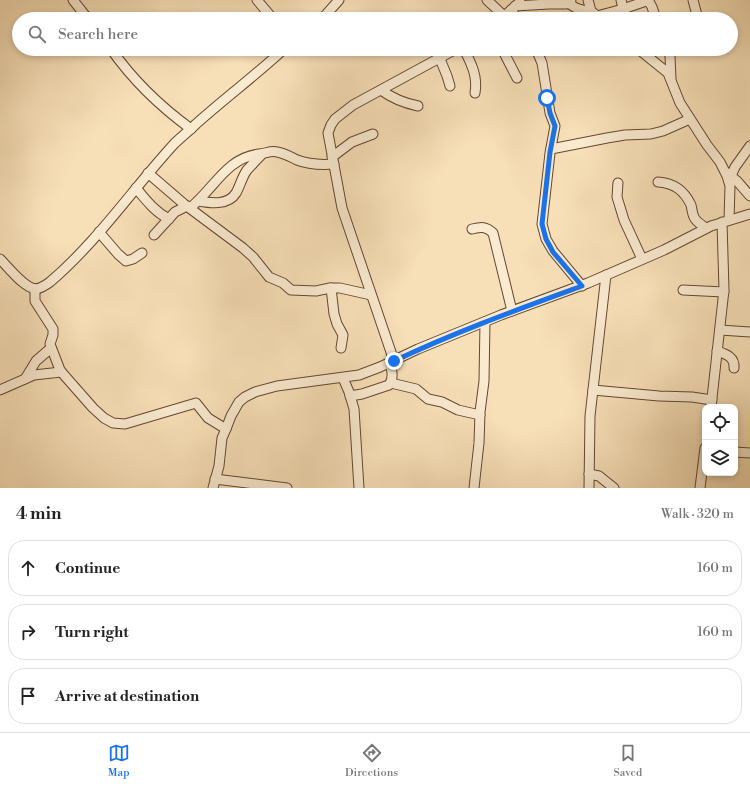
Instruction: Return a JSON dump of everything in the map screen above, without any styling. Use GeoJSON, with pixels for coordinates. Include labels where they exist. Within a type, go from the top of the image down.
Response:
{"type":"FeatureCollection","features":[{"type":"Feature","properties":{"kind":"street"},"geometry":{"type":"LineString","coordinates":[[73,0],[82,12]]}},
{"type":"Feature","properties":{"kind":"street"},"geometry":{"type":"LineString","coordinates":[[257,0],[265,4]]}},
{"type":"Feature","properties":{"kind":"street"},"geometry":{"type":"LineString","coordinates":[[328,12],[339,0]]}},
{"type":"Feature","properties":{"kind":"street"},"geometry":{"type":"LineString","coordinates":[[487,0],[511,10],[570,2],[576,8],[589,12]]}},
{"type":"Feature","properties":{"kind":"street"},"geometry":{"type":"LineString","coordinates":[[588,0],[592,12]]}},
{"type":"Feature","properties":{"kind":"street"},"geometry":{"type":"LineString","coordinates":[[606,12],[622,5],[649,0],[654,12]]}},
{"type":"Feature","properties":{"kind":"street"},"geometry":{"type":"LineString","coordinates":[[693,0],[696,12]]}},
{"type":"Feature","properties":{"kind":"street"},"geometry":{"type":"LineString","coordinates":[[117,56],[137,80],[158,101],[191,129]]}},
{"type":"Feature","properties":{"kind":"street"},"geometry":{"type":"LineString","coordinates":[[0,258],[27,285],[35,289],[43,287],[60,273],[99,232],[175,143],[277,56]]}},
{"type":"Feature","properties":{"kind":"street"},"geometry":{"type":"LineString","coordinates":[[350,396],[386,386],[391,382],[392,362],[342,208],[328,134],[335,119],[353,105],[445,56]]}},
{"type":"Feature","properties":{"kind":"street"},"geometry":{"type":"LineString","coordinates":[[467,56],[476,79],[476,92]]}},
{"type":"Feature","properties":{"kind":"street"},"geometry":{"type":"LineString","coordinates":[[506,56],[517,78]]}},
{"type":"Feature","properties":{"kind":"street"},"geometry":{"type":"LineString","coordinates":[[539,56],[542,63],[550,113],[555,126],[542,224],[546,239],[553,252],[582,286]]}},
{"type":"Feature","properties":{"kind":"street"},"geometry":{"type":"LineString","coordinates":[[647,56],[668,73],[680,103],[690,119],[728,174],[750,196]]}},
{"type":"Feature","properties":{"kind":"street"},"geometry":{"type":"LineString","coordinates":[[670,56],[671,82]]}},
{"type":"Feature","properties":{"kind":"street"},"geometry":{"type":"LineString","coordinates":[[440,59],[450,86]]}},
{"type":"Feature","properties":{"kind":"street"},"geometry":{"type":"LineString","coordinates":[[381,90],[400,101],[418,106]]}},
{"type":"Feature","properties":{"kind":"street"},"geometry":{"type":"LineString","coordinates":[[551,149],[625,135],[651,134],[663,131],[690,119]]}},
{"type":"Feature","properties":{"kind":"street"},"geometry":{"type":"LineString","coordinates":[[154,235],[175,212],[189,207],[198,201],[232,164],[252,154],[262,154],[273,151],[308,164],[319,165],[333,160],[352,142],[373,134]]}},
{"type":"Feature","properties":{"kind":"street"},"geometry":{"type":"LineString","coordinates":[[728,174],[750,146]]}},
{"type":"Feature","properties":{"kind":"street"},"geometry":{"type":"LineString","coordinates":[[198,201],[219,203],[228,200],[235,195],[247,170],[262,154]]}},
{"type":"Feature","properties":{"kind":"street"},"geometry":{"type":"LineString","coordinates":[[148,173],[189,207],[243,248],[253,257],[269,277],[283,283],[291,290],[316,291],[340,288],[371,295]]}},
{"type":"Feature","properties":{"kind":"street"},"geometry":{"type":"LineString","coordinates":[[593,390],[659,396],[692,397],[711,403],[724,292],[724,246],[730,186],[728,174]]}},
{"type":"Feature","properties":{"kind":"street"},"geometry":{"type":"LineString","coordinates":[[658,182],[677,186],[691,206],[694,217],[706,228]]}},
{"type":"Feature","properties":{"kind":"street"},"geometry":{"type":"LineString","coordinates":[[618,183],[617,197],[624,220],[642,259]]}},
{"type":"Feature","properties":{"kind":"street"},"geometry":{"type":"LineString","coordinates":[[136,188],[152,207],[161,215],[169,219]]}},
{"type":"Feature","properties":{"kind":"street"},"geometry":{"type":"LineString","coordinates":[[287,488],[214,484],[219,466],[222,438],[230,416],[245,396],[277,386],[359,375],[484,322],[582,286],[664,250],[706,228],[750,214]]}},
{"type":"Feature","properties":{"kind":"street"},"geometry":{"type":"LineString","coordinates":[[472,229],[482,227],[488,228],[493,233],[512,311]]}},
{"type":"Feature","properties":{"kind":"street"},"geometry":{"type":"LineString","coordinates":[[99,232],[126,261],[133,259],[142,253]]}},
{"type":"Feature","properties":{"kind":"street"},"geometry":{"type":"LineString","coordinates":[[589,488],[590,416],[606,275]]}},
{"type":"Feature","properties":{"kind":"street"},"geometry":{"type":"LineString","coordinates":[[331,288],[334,314],[339,328],[344,335],[341,348]]}},
{"type":"Feature","properties":{"kind":"street"},"geometry":{"type":"LineString","coordinates":[[35,289],[35,301],[54,329],[50,344],[61,372],[93,408],[104,418],[113,423],[125,424],[196,404],[208,418],[226,429]]}},
{"type":"Feature","properties":{"kind":"street"},"geometry":{"type":"LineString","coordinates":[[683,290],[724,292]]}},
{"type":"Feature","properties":{"kind":"street"},"geometry":{"type":"LineString","coordinates":[[474,488],[484,382],[484,322]]}},
{"type":"Feature","properties":{"kind":"street"},"geometry":{"type":"LineString","coordinates":[[720,330],[750,332]]}},
{"type":"Feature","properties":{"kind":"street"},"geometry":{"type":"LineString","coordinates":[[25,379],[36,362],[51,348]]}},
{"type":"Feature","properties":{"kind":"street"},"geometry":{"type":"LineString","coordinates":[[717,351],[729,356],[734,363],[734,368]]}},
{"type":"Feature","properties":{"kind":"street"},"geometry":{"type":"LineString","coordinates":[[0,390],[34,375],[61,372]]}},
{"type":"Feature","properties":{"kind":"street"},"geometry":{"type":"LineString","coordinates":[[343,378],[354,409],[358,488]]}},
{"type":"Feature","properties":{"kind":"street"},"geometry":{"type":"LineString","coordinates":[[391,382],[416,389],[428,399],[442,402],[458,410],[480,415]]}},
{"type":"Feature","properties":{"kind":"street"},"geometry":{"type":"LineString","coordinates":[[738,452],[750,453]]}},
{"type":"Feature","properties":{"kind":"street"},"geometry":{"type":"LineString","coordinates":[[700,488],[702,473]]}},
{"type":"Feature","properties":{"kind":"street"},"geometry":{"type":"LineString","coordinates":[[589,474],[599,476],[614,488]]}},
{"type":"Feature","properties":{"kind":"route"},"geometry":{"type":"LineString","coordinates":[[394,361],[418,349],[501,315],[582,286],[553,252],[546,239],[542,224],[550,152],[555,126],[550,113],[547,98]]}}]}
